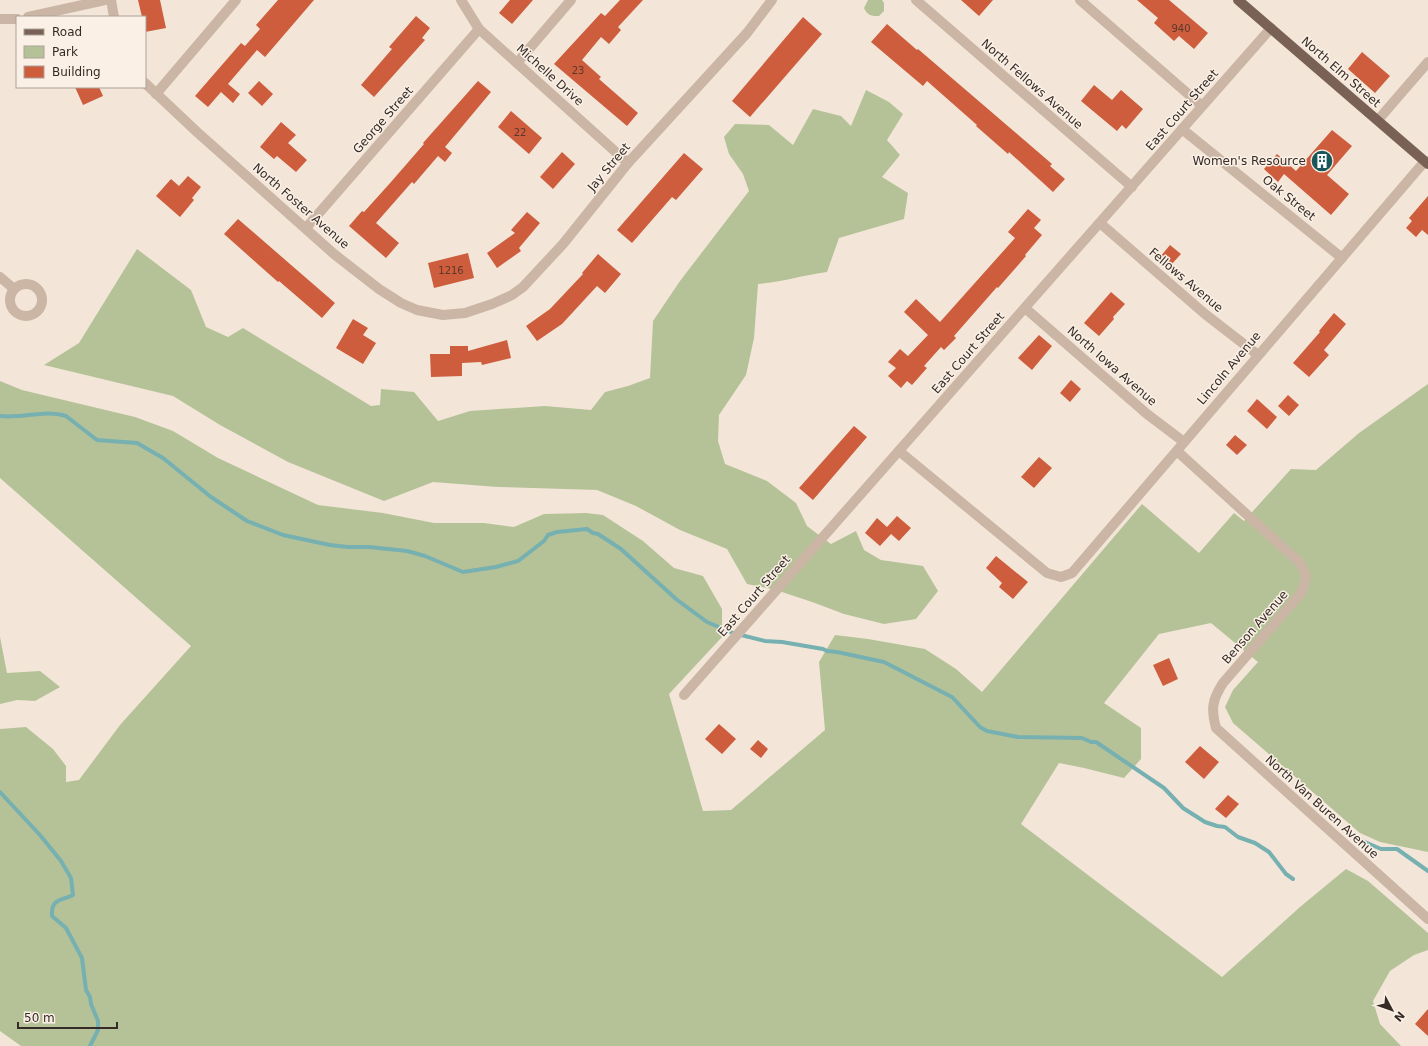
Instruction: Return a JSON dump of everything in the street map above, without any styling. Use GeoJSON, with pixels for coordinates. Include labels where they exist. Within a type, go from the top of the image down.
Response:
{"type":"FeatureCollection","features":[{"type":"Feature","properties":{"kind":"main road","name":"North Elm Street"},"geometry":{"type":"LineString","coordinates":[[1238,0],[1427,162]]}},
{"type":"Feature","properties":{"kind":"street"},"geometry":{"type":"LineString","coordinates":[[33,16],[105,0]]}},
{"type":"Feature","properties":{"kind":"street"},"geometry":{"type":"LineString","coordinates":[[111,0],[114,16]]}},
{"type":"Feature","properties":{"kind":"street"},"geometry":{"type":"LineString","coordinates":[[156,94],[236,0]]}},
{"type":"Feature","properties":{"kind":"street","name":"Michelle Drive"},"geometry":{"type":"LineString","coordinates":[[461,0],[479,29],[628,163]]}},
{"type":"Feature","properties":{"kind":"street"},"geometry":{"type":"LineString","coordinates":[[517,63],[571,0]]}},
{"type":"Feature","properties":{"kind":"street","name":"Jay Street"},"geometry":{"type":"LineString","coordinates":[[444,315],[465,313],[492,304],[512,295],[523,287],[563,244],[628,163],[746,33],[772,0]]}},
{"type":"Feature","properties":{"kind":"street","name":"North Fellows Avenue"},"geometry":{"type":"LineString","coordinates":[[916,0],[1132,187]]}},
{"type":"Feature","properties":{"kind":"street"},"geometry":{"type":"LineString","coordinates":[[1080,0],[1202,106]]}},
{"type":"Feature","properties":{"kind":"street"},"geometry":{"type":"LineString","coordinates":[[0,19],[16,19]]}},
{"type":"Feature","properties":{"kind":"street","name":"East Court Street"},"geometry":{"type":"LineString","coordinates":[[684,695],[1271,28]]}},
{"type":"Feature","properties":{"kind":"street","name":"George Street"},"geometry":{"type":"LineString","coordinates":[[306,228],[479,29]]}},
{"type":"Feature","properties":{"kind":"street"},"geometry":{"type":"LineString","coordinates":[[1378,120],[1428,62]]}},
{"type":"Feature","properties":{"kind":"street","name":"North Foster Avenue"},"geometry":{"type":"LineString","coordinates":[[146,84],[334,254],[401,303],[417,310],[444,315]]}},
{"type":"Feature","properties":{"kind":"street","name":"Oak Street"},"geometry":{"type":"LineString","coordinates":[[1182,129],[1342,258]]}},
{"type":"Feature","properties":{"kind":"street","name":"Lincoln Avenue"},"geometry":{"type":"LineString","coordinates":[[899,451],[1047,573],[1061,577],[1072,573],[1258,355],[1427,162]]}},
{"type":"Feature","properties":{"kind":"street","name":"Fellows Avenue"},"geometry":{"type":"LineString","coordinates":[[1100,223],[1205,314],[1258,355]]}},
{"type":"Feature","properties":{"kind":"street"},"geometry":{"type":"LineString","coordinates":[[0,277],[14,289]]}},
{"type":"Feature","properties":{"kind":"street","name":"North Iowa Avenue"},"geometry":{"type":"LineString","coordinates":[[1025,308],[1147,414],[1184,442]]}},
{"type":"Feature","properties":{"kind":"street","name":"Benson Avenue"},"geometry":{"type":"LineString","coordinates":[[1177,451],[1299,562],[1305,571],[1306,576],[1306,582],[1301,593],[1224,683],[1216,694],[1212,707]]}},
{"type":"Feature","properties":{"kind":"street","name":"North Van Buren Avenue"},"geometry":{"type":"LineString","coordinates":[[1212,707],[1216,728],[1428,919]]}},
{"type":"Feature","properties":{"kind":"green space"},"geometry":{"type":"Polygon","coordinates":[[[868,0],[882,0],[884,3],[884,11],[879,16],[870,15],[865,11],[864,8],[868,0]]]}},
{"type":"Feature","properties":{"kind":"green space"},"geometry":{"type":"Polygon","coordinates":[[[866,90],[889,102],[903,114],[887,140],[900,155],[882,177],[908,193],[904,219],[839,238],[827,272],[758,284],[754,338],[746,375],[719,415],[718,441],[725,464],[767,481],[796,503],[807,526],[831,544],[856,531],[864,550],[881,560],[923,566],[938,591],[916,619],[884,624],[844,614],[776,590],[747,584],[727,549],[680,530],[636,506],[597,490],[498,487],[433,482],[384,501],[288,462],[220,425],[173,396],[44,365],[79,343],[137,249],[191,290],[206,327],[228,337],[243,328],[371,406],[380,405],[381,389],[414,392],[438,421],[470,411],[545,406],[591,410],[605,392],[650,378],[653,321],[680,281],[749,191],[743,174],[729,154],[724,137],[735,124],[769,125],[793,145],[813,109],[841,116],[851,126],[866,90]]]}},
{"type":"Feature","properties":{"kind":"green space"},"geometry":{"type":"Polygon","coordinates":[[[0,381],[22,390],[135,417],[173,431],[218,458],[318,505],[383,513],[434,523],[484,523],[514,527],[544,514],[586,513],[603,515],[643,541],[674,568],[703,576],[722,609],[722,637],[669,694],[703,811],[731,810],[825,730],[819,662],[835,635],[925,649],[956,669],[982,692],[1142,504],[1199,553],[1234,513],[1244,521],[1291,469],[1316,470],[1359,433],[1428,384],[1428,852],[1380,842],[1360,833],[1233,723],[1225,707],[1233,690],[1258,662],[1211,623],[1159,634],[1104,703],[1141,728],[1141,759],[1124,778],[1059,763],[1021,824],[1222,977],[1300,907],[1346,869],[1368,881],[1428,933],[1428,950],[1414,955],[1390,971],[1373,1001],[1380,1024],[1401,1046],[21,1046],[0,1031],[0,729],[26,727],[53,749],[66,766],[66,782],[79,780],[120,725],[191,646],[0,478],[0,381]]]}},
{"type":"Feature","properties":{"kind":"green space"},"geometry":{"type":"Polygon","coordinates":[[[0,637],[7,673],[40,671],[60,687],[35,701],[17,700],[0,704],[0,637]]]}},
{"type":"Feature","properties":{"kind":"building"},"geometry":{"type":"Polygon","coordinates":[[[138,0],[160,0],[166,28],[146,32],[146,16],[142,16],[138,0]]]}},
{"type":"Feature","properties":{"kind":"building"},"geometry":{"type":"Polygon","coordinates":[[[278,0],[314,0],[265,57],[257,50],[228,84],[240,94],[233,103],[221,92],[208,107],[195,96],[241,43],[245,46],[260,29],[256,25],[278,0]]]}},
{"type":"Feature","properties":{"kind":"building"},"geometry":{"type":"Polygon","coordinates":[[[510,0],[533,0],[512,24],[499,13],[510,0]]]}},
{"type":"Feature","properties":{"kind":"building"},"geometry":{"type":"Polygon","coordinates":[[[620,0],[643,0],[618,27],[621,30],[609,44],[601,37],[582,60],[601,77],[599,79],[638,113],[627,126],[554,64],[601,13],[605,16],[620,0]]]}},
{"type":"Feature","properties":{"kind":"building"},"geometry":{"type":"Polygon","coordinates":[[[961,0],[993,0],[979,16],[961,0]]]}},
{"type":"Feature","properties":{"kind":"building"},"geometry":{"type":"Polygon","coordinates":[[[1137,0],[1169,0],[1208,33],[1194,49],[1179,36],[1174,41],[1154,23],[1158,18],[1137,0]]]}},
{"type":"Feature","properties":{"kind":"building"},"geometry":{"type":"Polygon","coordinates":[[[416,16],[430,28],[422,38],[425,40],[374,97],[361,85],[392,49],[389,47],[416,16]]]}},
{"type":"Feature","properties":{"kind":"building"},"geometry":{"type":"Polygon","coordinates":[[[803,17],[822,34],[750,117],[732,101],[803,17]]]}},
{"type":"Feature","properties":{"kind":"building"},"geometry":{"type":"Polygon","coordinates":[[[887,24],[1052,164],[1050,166],[1065,179],[1053,192],[1009,152],[1008,154],[976,126],[977,125],[927,81],[923,86],[871,42],[887,24]]]}},
{"type":"Feature","properties":{"kind":"building"},"geometry":{"type":"Polygon","coordinates":[[[1362,52],[1390,76],[1375,93],[1348,69],[1362,52]]]}},
{"type":"Feature","properties":{"kind":"building"},"geometry":{"type":"Polygon","coordinates":[[[259,81],[273,94],[262,106],[248,93],[259,81]]]}},
{"type":"Feature","properties":{"kind":"building"},"geometry":{"type":"Polygon","coordinates":[[[478,81],[491,92],[445,147],[452,153],[445,162],[438,156],[414,184],[412,182],[376,223],[399,243],[386,258],[349,226],[391,182],[424,144],[423,143],[478,81]]]}},
{"type":"Feature","properties":{"kind":"building"},"geometry":{"type":"Polygon","coordinates":[[[1094,85],[1112,100],[1121,90],[1143,109],[1126,129],[1122,125],[1117,131],[1081,101],[1094,85]]]}},
{"type":"Feature","properties":{"kind":"building"},"geometry":{"type":"Polygon","coordinates":[[[75,88],[99,88],[103,96],[83,105],[75,88]]]}},
{"type":"Feature","properties":{"kind":"building"},"geometry":{"type":"Polygon","coordinates":[[[511,111],[542,138],[529,154],[498,127],[511,111]]]}},
{"type":"Feature","properties":{"kind":"building"},"geometry":{"type":"Polygon","coordinates":[[[281,122],[296,135],[288,143],[307,160],[296,172],[277,156],[274,159],[260,147],[281,122]]]}},
{"type":"Feature","properties":{"kind":"building","name":"Women's Resource"},"geometry":{"type":"Polygon","coordinates":[[[1332,130],[1352,146],[1327,175],[1349,194],[1331,215],[1284,174],[1278,182],[1264,169],[1277,154],[1296,171],[1332,130]]]}},
{"type":"Feature","properties":{"kind":"building"},"geometry":{"type":"Polygon","coordinates":[[[562,152],[575,164],[553,189],[540,177],[562,152]]]}},
{"type":"Feature","properties":{"kind":"building"},"geometry":{"type":"Polygon","coordinates":[[[684,153],[703,169],[676,200],[672,197],[632,243],[617,230],[684,153]]]}},
{"type":"Feature","properties":{"kind":"building"},"geometry":{"type":"Polygon","coordinates":[[[188,176],[201,187],[192,198],[194,200],[180,217],[156,196],[171,179],[179,186],[188,176]]]}},
{"type":"Feature","properties":{"kind":"building"},"geometry":{"type":"Polygon","coordinates":[[[1428,196],[1428,235],[1422,230],[1416,237],[1406,228],[1412,221],[1409,218],[1428,196]]]}},
{"type":"Feature","properties":{"kind":"building"},"geometry":{"type":"Polygon","coordinates":[[[1028,209],[1041,220],[1034,228],[1042,235],[1025,255],[1026,256],[954,336],[956,338],[944,350],[941,347],[924,366],[927,368],[912,385],[907,381],[901,388],[888,376],[896,368],[888,362],[900,349],[908,356],[928,335],[904,312],[916,299],[940,322],[1015,238],[1008,232],[1028,209]]]}},
{"type":"Feature","properties":{"kind":"building"},"geometry":{"type":"Polygon","coordinates":[[[527,212],[540,223],[519,248],[521,251],[497,268],[487,253],[515,233],[511,230],[527,212]]]}},
{"type":"Feature","properties":{"kind":"building"},"geometry":{"type":"Polygon","coordinates":[[[238,219],[335,303],[322,318],[279,281],[278,282],[224,234],[238,219]]]}},
{"type":"Feature","properties":{"kind":"building"},"geometry":{"type":"Polygon","coordinates":[[[1170,245],[1181,254],[1170,266],[1160,257],[1170,245]]]}},
{"type":"Feature","properties":{"kind":"building"},"geometry":{"type":"Polygon","coordinates":[[[468,253],[474,278],[434,288],[428,263],[468,253]]]}},
{"type":"Feature","properties":{"kind":"building"},"geometry":{"type":"Polygon","coordinates":[[[598,254],[621,274],[605,293],[597,286],[562,324],[537,341],[526,326],[550,309],[583,274],[582,273],[598,254]]]}},
{"type":"Feature","properties":{"kind":"building"},"geometry":{"type":"Polygon","coordinates":[[[1111,292],[1125,304],[1099,336],[1084,323],[1111,292]]]}},
{"type":"Feature","properties":{"kind":"building"},"geometry":{"type":"Polygon","coordinates":[[[1334,313],[1346,324],[1324,350],[1329,355],[1309,377],[1293,363],[1320,332],[1319,331],[1334,313]]]}},
{"type":"Feature","properties":{"kind":"building"},"geometry":{"type":"Polygon","coordinates":[[[353,319],[368,328],[363,335],[376,343],[363,364],[336,348],[353,319]]]}},
{"type":"Feature","properties":{"kind":"building"},"geometry":{"type":"Polygon","coordinates":[[[1039,335],[1052,346],[1032,370],[1018,358],[1039,335]]]}},
{"type":"Feature","properties":{"kind":"building"},"geometry":{"type":"Polygon","coordinates":[[[507,340],[511,358],[482,365],[481,362],[462,363],[462,376],[431,377],[430,354],[450,354],[450,346],[468,346],[468,351],[507,340]]]}},
{"type":"Feature","properties":{"kind":"building"},"geometry":{"type":"Polygon","coordinates":[[[1071,380],[1081,389],[1070,402],[1060,393],[1071,380]]]}},
{"type":"Feature","properties":{"kind":"building"},"geometry":{"type":"Polygon","coordinates":[[[1288,395],[1299,405],[1289,416],[1278,406],[1288,395]]]}},
{"type":"Feature","properties":{"kind":"building"},"geometry":{"type":"Polygon","coordinates":[[[1257,399],[1277,417],[1267,429],[1247,411],[1257,399]]]}},
{"type":"Feature","properties":{"kind":"building"},"geometry":{"type":"Polygon","coordinates":[[[854,426],[867,437],[813,500],[799,488],[854,426]]]}},
{"type":"Feature","properties":{"kind":"building"},"geometry":{"type":"Polygon","coordinates":[[[1235,435],[1247,445],[1237,455],[1226,445],[1235,435]]]}},
{"type":"Feature","properties":{"kind":"building"},"geometry":{"type":"Polygon","coordinates":[[[1039,457],[1052,468],[1034,488],[1021,477],[1039,457]]]}},
{"type":"Feature","properties":{"kind":"building"},"geometry":{"type":"Polygon","coordinates":[[[897,516],[911,528],[899,541],[891,534],[880,546],[865,533],[877,518],[887,527],[897,516]]]}},
{"type":"Feature","properties":{"kind":"building"},"geometry":{"type":"Polygon","coordinates":[[[996,556],[1028,582],[1013,599],[999,587],[1002,583],[986,568],[996,556]]]}},
{"type":"Feature","properties":{"kind":"building"},"geometry":{"type":"Polygon","coordinates":[[[1169,658],[1178,679],[1163,686],[1153,665],[1169,658]]]}},
{"type":"Feature","properties":{"kind":"building"},"geometry":{"type":"Polygon","coordinates":[[[719,724],[736,739],[722,754],[705,739],[719,724]]]}},
{"type":"Feature","properties":{"kind":"building"},"geometry":{"type":"Polygon","coordinates":[[[758,740],[768,749],[761,758],[750,749],[758,740]]]}},
{"type":"Feature","properties":{"kind":"building"},"geometry":{"type":"Polygon","coordinates":[[[1200,746],[1219,762],[1204,779],[1185,762],[1200,746]]]}},
{"type":"Feature","properties":{"kind":"building"},"geometry":{"type":"Polygon","coordinates":[[[1228,795],[1239,804],[1226,818],[1215,809],[1228,795]]]}},
{"type":"Feature","properties":{"kind":"building"},"geometry":{"type":"Polygon","coordinates":[[[1428,1009],[1428,1036],[1415,1024],[1428,1009]]]}},
{"type":"Feature","properties":{"kind":"waterway"},"geometry":{"type":"LineString","coordinates":[[0,416],[8,417],[50,413],[58,414],[66,416],[97,440],[137,443],[163,458],[211,497],[247,521],[283,535],[330,545],[407,551],[425,556],[463,572],[496,567],[518,561],[544,541],[548,535],[557,532],[587,529],[598,534],[621,549],[676,599],[707,622],[733,633],[765,641],[782,642],[823,649],[884,662],[952,697],[980,727],[987,731],[1018,737],[1082,738],[1091,742],[1096,742],[1164,788],[1183,808],[1205,822],[1225,827],[1238,837],[1255,843],[1269,852],[1286,874],[1293,879]]}},
{"type":"Feature","properties":{"kind":"waterway"},"geometry":{"type":"LineString","coordinates":[[0,792],[40,835],[61,861],[71,878],[73,895],[55,903],[52,910],[52,916],[66,928],[82,958],[86,990],[90,997],[91,1004],[98,1021],[98,1030],[90,1046]]}},
{"type":"Feature","properties":{"kind":"waterway"},"geometry":{"type":"LineString","coordinates":[[1358,839],[1381,849],[1397,849],[1428,871]]}},
{"type":"Feature","properties":{"kind":"place","name":"Women's Resource"},"geometry":{"type":"Point","coordinates":[1322,161]}}]}
